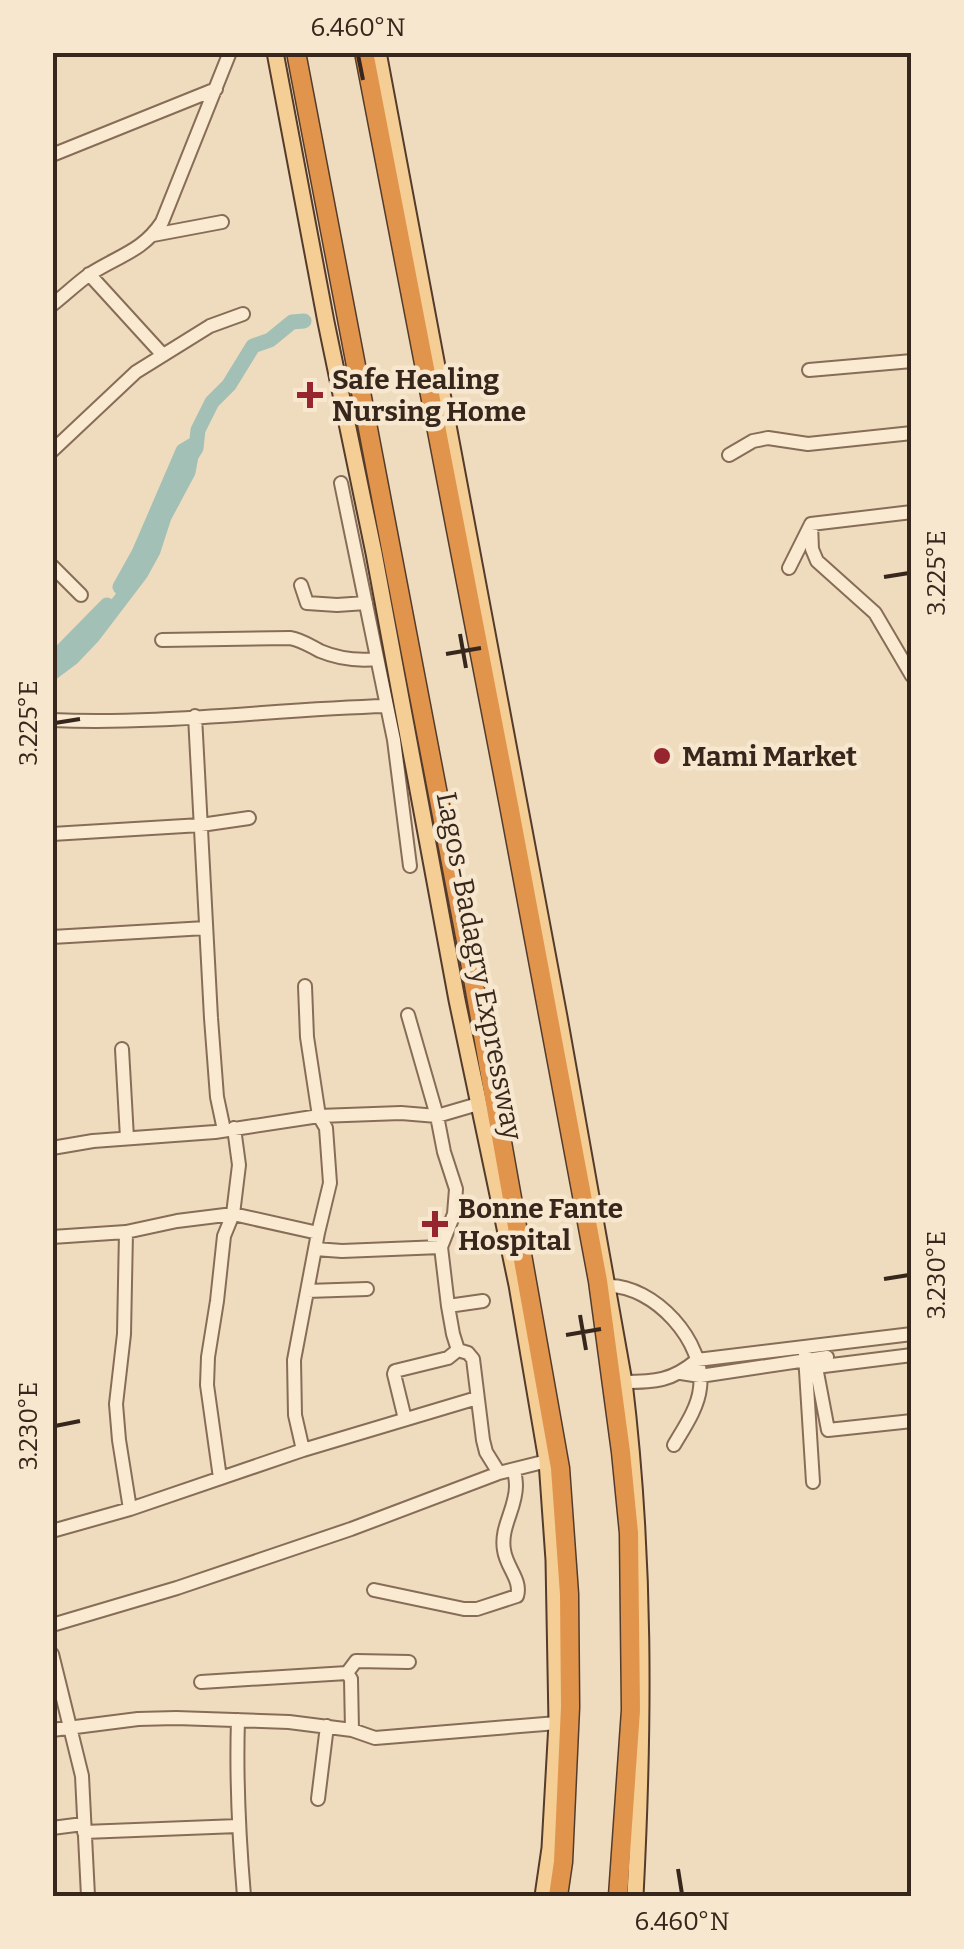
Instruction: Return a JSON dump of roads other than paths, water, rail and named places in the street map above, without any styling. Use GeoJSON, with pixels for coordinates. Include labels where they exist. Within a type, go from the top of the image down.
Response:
{"type":"FeatureCollection","features":[{"type":"Feature","properties":{"kind":"highway","name":"Lagos-Badagry Expressway"},"geometry":{"type":"LineString","coordinates":[[296,52],[470,962],[560,1468],[570,1707],[558,1896]]}},
{"type":"Feature","properties":{"kind":"highway","name":"Lagos-Badagry Expressway"},"geometry":{"type":"LineString","coordinates":[[364,52],[603,1284],[630,1533],[631,1710],[618,1896]]}},
{"type":"Feature","properties":{"kind":"highway"},"geometry":{"type":"LineString","coordinates":[[517,1285],[528,1313],[548,1400]]}},
{"type":"Feature","properties":{"kind":"main road","name":"Lagos-Badagry Expressway"},"geometry":{"type":"LineString","coordinates":[[275,52],[374,552],[456,1000],[517,1285],[547,1461],[558,1724],[543,1896]]}},
{"type":"Feature","properties":{"kind":"main road","name":"Lagos-Badagry Expressway"},"geometry":{"type":"LineString","coordinates":[[378,52],[502,705],[603,1284],[624,1382],[639,1548],[643,1664],[635,1896]]}},
{"type":"Feature","properties":{"kind":"street"},"geometry":{"type":"LineString","coordinates":[[52,305],[90,274],[153,236],[230,52]]}},
{"type":"Feature","properties":{"kind":"street"},"geometry":{"type":"LineString","coordinates":[[52,155],[216,90]]}},
{"type":"Feature","properties":{"kind":"street"},"geometry":{"type":"LineString","coordinates":[[153,236],[222,222]]}},
{"type":"Feature","properties":{"kind":"street"},"geometry":{"type":"LineString","coordinates":[[90,274],[162,354]]}},
{"type":"Feature","properties":{"kind":"street"},"geometry":{"type":"LineString","coordinates":[[52,451],[136,372],[210,326],[243,314]]}},
{"type":"Feature","properties":{"kind":"street"},"geometry":{"type":"LineString","coordinates":[[809,370],[912,361]]}},
{"type":"Feature","properties":{"kind":"street"},"geometry":{"type":"LineString","coordinates":[[729,455],[753,441],[768,438],[808,444],[912,433]]}},
{"type":"Feature","properties":{"kind":"street"},"geometry":{"type":"LineString","coordinates":[[341,483],[394,740],[410,866]]}},
{"type":"Feature","properties":{"kind":"street"},"geometry":{"type":"LineString","coordinates":[[810,524],[912,512]]}},
{"type":"Feature","properties":{"kind":"street"},"geometry":{"type":"LineString","coordinates":[[789,568],[810,524]]}},
{"type":"Feature","properties":{"kind":"street"},"geometry":{"type":"LineString","coordinates":[[810,524],[817,561],[875,613],[912,676]]}},
{"type":"Feature","properties":{"kind":"street"},"geometry":{"type":"LineString","coordinates":[[52,566],[80,594]]}},
{"type":"Feature","properties":{"kind":"street"},"geometry":{"type":"LineString","coordinates":[[301,585],[308,603],[366,603]]}},
{"type":"Feature","properties":{"kind":"street"},"geometry":{"type":"LineString","coordinates":[[162,640],[290,638],[339,657],[377,660]]}},
{"type":"Feature","properties":{"kind":"street"},"geometry":{"type":"LineString","coordinates":[[52,720],[104,722],[386,706]]}},
{"type":"Feature","properties":{"kind":"street"},"geometry":{"type":"LineString","coordinates":[[195,716],[217,1098],[239,1165],[232,1214],[224,1236],[206,1385],[220,1478]]}},
{"type":"Feature","properties":{"kind":"street"},"geometry":{"type":"LineString","coordinates":[[52,834],[201,825],[249,818]]}},
{"type":"Feature","properties":{"kind":"street"},"geometry":{"type":"LineString","coordinates":[[52,937],[206,928]]}},
{"type":"Feature","properties":{"kind":"street"},"geometry":{"type":"LineString","coordinates":[[304,1450],[295,1416],[296,1340],[330,1183],[326,1128],[319,1116],[306,1037],[305,986]]}},
{"type":"Feature","properties":{"kind":"street"},"geometry":{"type":"LineString","coordinates":[[408,1015],[454,1178],[454,1214],[440,1246],[452,1334],[458,1350]]}},
{"type":"Feature","properties":{"kind":"street"},"geometry":{"type":"LineString","coordinates":[[122,1049],[127,1138]]}},
{"type":"Feature","properties":{"kind":"street"},"geometry":{"type":"LineString","coordinates":[[52,1148],[319,1116],[437,1116],[478,1104]]}},
{"type":"Feature","properties":{"kind":"street"},"geometry":{"type":"LineString","coordinates":[[52,1237],[126,1232],[232,1214],[318,1234]]}},
{"type":"Feature","properties":{"kind":"street"},"geometry":{"type":"LineString","coordinates":[[126,1232],[124,1334],[116,1404],[130,1508]]}},
{"type":"Feature","properties":{"kind":"street"},"geometry":{"type":"LineString","coordinates":[[315,1248],[440,1246]]}},
{"type":"Feature","properties":{"kind":"street"},"geometry":{"type":"LineString","coordinates":[[603,1284],[619,1286],[654,1301],[681,1327],[697,1360],[700,1387],[694,1408],[674,1445]]}},
{"type":"Feature","properties":{"kind":"street"},"geometry":{"type":"LineString","coordinates":[[307,1291],[368,1289]]}},
{"type":"Feature","properties":{"kind":"street"},"geometry":{"type":"LineString","coordinates":[[448,1306],[484,1301]]}},
{"type":"Feature","properties":{"kind":"street"},"geometry":{"type":"LineString","coordinates":[[681,1373],[700,1376],[912,1334]]}},
{"type":"Feature","properties":{"kind":"street"},"geometry":{"type":"LineString","coordinates":[[624,1382],[655,1382],[681,1373],[697,1360],[912,1346]]}},
{"type":"Feature","properties":{"kind":"street"},"geometry":{"type":"LineString","coordinates":[[374,1590],[477,1609],[517,1596],[520,1589],[504,1551],[503,1530],[516,1488],[507,1471],[486,1452],[473,1359],[458,1350]]}},
{"type":"Feature","properties":{"kind":"street"},"geometry":{"type":"LineString","coordinates":[[405,1419],[395,1371],[448,1358],[458,1350]]}},
{"type":"Feature","properties":{"kind":"street"},"geometry":{"type":"LineString","coordinates":[[805,1354],[813,1482]]}},
{"type":"Feature","properties":{"kind":"street"},"geometry":{"type":"LineString","coordinates":[[912,1355],[816,1367],[828,1430],[912,1421]]}},
{"type":"Feature","properties":{"kind":"street"},"geometry":{"type":"LineString","coordinates":[[52,1531],[477,1398]]}},
{"type":"Feature","properties":{"kind":"street"},"geometry":{"type":"LineString","coordinates":[[52,1625],[238,1568],[507,1471],[547,1461]]}},
{"type":"Feature","properties":{"kind":"street"},"geometry":{"type":"LineString","coordinates":[[52,1654],[82,1776],[88,1896]]}},
{"type":"Feature","properties":{"kind":"street"},"geometry":{"type":"LineString","coordinates":[[347,1673],[356,1661],[409,1662]]}},
{"type":"Feature","properties":{"kind":"street"},"geometry":{"type":"LineString","coordinates":[[347,1673],[351,1679],[352,1730]]}},
{"type":"Feature","properties":{"kind":"street"},"geometry":{"type":"LineString","coordinates":[[202,1682],[347,1673]]}},
{"type":"Feature","properties":{"kind":"street"},"geometry":{"type":"LineString","coordinates":[[52,1730],[138,1719],[238,1720],[327,1726],[375,1738],[558,1724]]}},
{"type":"Feature","properties":{"kind":"street"},"geometry":{"type":"LineString","coordinates":[[238,1720],[236,1772],[244,1896]]}},
{"type":"Feature","properties":{"kind":"street"},"geometry":{"type":"LineString","coordinates":[[318,1799],[327,1726]]}},
{"type":"Feature","properties":{"kind":"street"},"geometry":{"type":"LineString","coordinates":[[52,1828],[238,1826]]}},
{"type":"Feature","properties":{"kind":"waterway"},"geometry":{"type":"LineString","coordinates":[[52,673],[93,636],[141,573],[188,472],[198,430],[212,402],[229,385],[253,346],[270,340],[292,322],[304,321]]}},
{"type":"Feature","properties":{"kind":"waterway"},"geometry":{"type":"LineString","coordinates":[[120,587],[183,451],[193,445]]}},
{"type":"Feature","properties":{"kind":"waterway"},"geometry":{"type":"LineString","coordinates":[[52,661],[107,605]]}},
{"type":"Feature","properties":{"kind":"place","name":"Safe Healing Nursing Home"},"geometry":{"type":"Point","coordinates":[310,395]}},
{"type":"Feature","properties":{"kind":"place","name":"Mami Market"},"geometry":{"type":"Point","coordinates":[662,756]}},
{"type":"Feature","properties":{"kind":"place","name":"Bonne Fante Hospital"},"geometry":{"type":"Point","coordinates":[435,1224]}}]}
